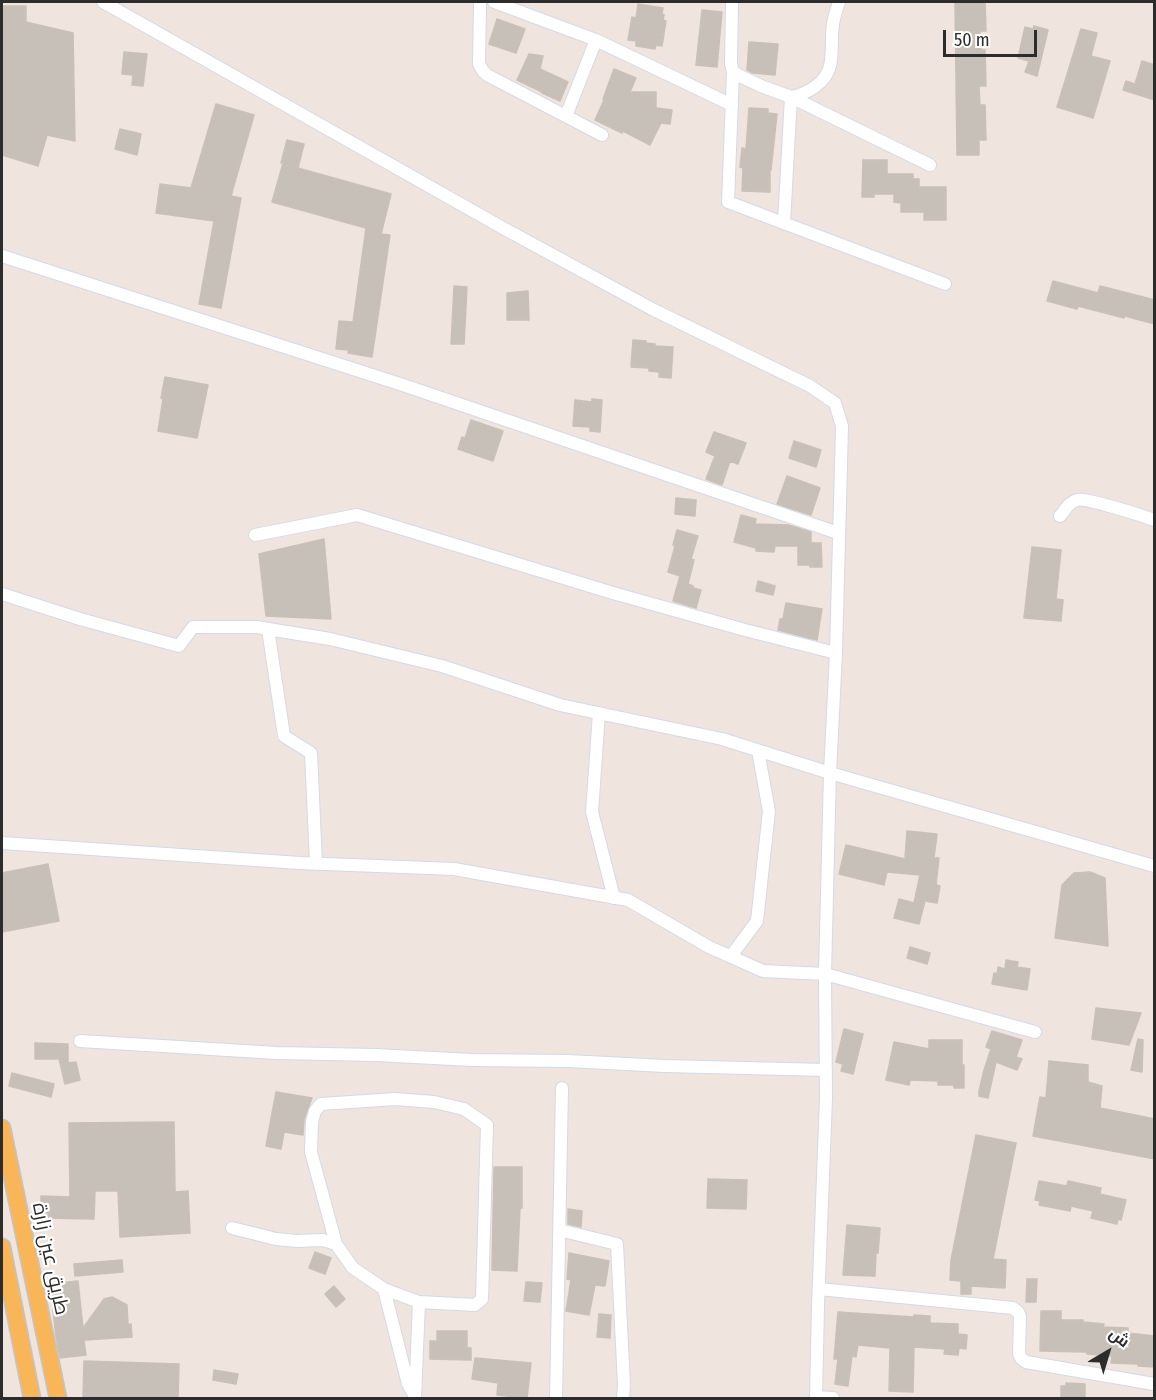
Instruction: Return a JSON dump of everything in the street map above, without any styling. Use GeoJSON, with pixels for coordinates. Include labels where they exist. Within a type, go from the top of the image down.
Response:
{"type":"FeatureCollection","features":[{"type":"Feature","properties":{"kind":"main road","name":"طريق عين زارة"},"geometry":{"type":"LineString","coordinates":[[2,1128],[58,1398]]}},
{"type":"Feature","properties":{"kind":"main road"},"geometry":{"type":"LineString","coordinates":[[2,1247],[32,1398]]}},
{"type":"Feature","properties":{"kind":"street"},"geometry":{"type":"LineString","coordinates":[[104,2],[503,228],[654,310],[810,386],[836,403],[842,426],[836,653],[830,773],[825,974],[826,1098],[816,1398],[833,1398]]}},
{"type":"Feature","properties":{"kind":"street"},"geometry":{"type":"LineString","coordinates":[[480,2],[479,64],[483,71],[516,91],[602,135]]}},
{"type":"Feature","properties":{"kind":"street"},"geometry":{"type":"LineString","coordinates":[[494,2],[596,40],[732,105]]}},
{"type":"Feature","properties":{"kind":"street"},"geometry":{"type":"LineString","coordinates":[[732,2],[731,64],[734,72],[728,202],[945,284]]}},
{"type":"Feature","properties":{"kind":"street"},"geometry":{"type":"LineString","coordinates":[[791,97],[809,91],[827,74],[830,66],[833,24],[839,2]]}},
{"type":"Feature","properties":{"kind":"street"},"geometry":{"type":"LineString","coordinates":[[566,116],[596,40]]}},
{"type":"Feature","properties":{"kind":"street"},"geometry":{"type":"LineString","coordinates":[[734,72],[760,86],[791,97],[930,165]]}},
{"type":"Feature","properties":{"kind":"street"},"geometry":{"type":"LineString","coordinates":[[784,223],[791,97]]}},
{"type":"Feature","properties":{"kind":"street"},"geometry":{"type":"LineString","coordinates":[[2,256],[403,385],[838,533]]}},
{"type":"Feature","properties":{"kind":"street"},"geometry":{"type":"LineString","coordinates":[[1060,516],[1071,503],[1082,499],[1155,520]]}},
{"type":"Feature","properties":{"kind":"street"},"geometry":{"type":"LineString","coordinates":[[255,535],[357,515],[613,593],[836,653]]}},
{"type":"Feature","properties":{"kind":"street"},"geometry":{"type":"LineString","coordinates":[[2,594],[80,620],[179,646],[193,627],[257,627],[330,639],[442,666],[560,705],[722,740],[1155,866]]}},
{"type":"Feature","properties":{"kind":"street"},"geometry":{"type":"LineString","coordinates":[[268,629],[284,736],[311,753],[316,864]]}},
{"type":"Feature","properties":{"kind":"street"},"geometry":{"type":"LineString","coordinates":[[599,713],[592,812],[614,898]]}},
{"type":"Feature","properties":{"kind":"street"},"geometry":{"type":"LineString","coordinates":[[730,956],[758,921],[769,812],[758,751]]}},
{"type":"Feature","properties":{"kind":"street"},"geometry":{"type":"LineString","coordinates":[[2,843],[316,864],[454,869],[628,900],[709,947],[763,971],[825,974],[1035,1032]]}},
{"type":"Feature","properties":{"kind":"street"},"geometry":{"type":"LineString","coordinates":[[80,1041],[277,1053],[826,1070]]}},
{"type":"Feature","properties":{"kind":"street"},"geometry":{"type":"LineString","coordinates":[[556,1398],[562,1088]]}},
{"type":"Feature","properties":{"kind":"street"},"geometry":{"type":"LineString","coordinates":[[395,1099],[434,1102],[464,1109],[487,1125],[482,1299],[475,1305],[419,1302],[384,1289],[353,1268],[336,1244],[311,1152],[312,1122],[315,1111],[321,1104],[395,1099]]}},
{"type":"Feature","properties":{"kind":"street"},"geometry":{"type":"LineString","coordinates":[[232,1228],[276,1239],[323,1240],[336,1244]]}},
{"type":"Feature","properties":{"kind":"street"},"geometry":{"type":"LineString","coordinates":[[559,1230],[617,1244],[623,1398]]}},
{"type":"Feature","properties":{"kind":"street"},"geometry":{"type":"LineString","coordinates":[[384,1289],[408,1384],[415,1398]]}},
{"type":"Feature","properties":{"kind":"street"},"geometry":{"type":"LineString","coordinates":[[819,1289],[1013,1308],[1020,1316],[1019,1354],[1026,1362],[1155,1384]]}},
{"type":"Feature","properties":{"kind":"street"},"geometry":{"type":"LineString","coordinates":[[415,1398],[419,1302]]}},
{"type":"Feature","properties":{"kind":"building"},"geometry":{"type":"Polygon","coordinates":[[[955,2],[985,2],[986,31],[980,31],[981,50],[985,50],[986,86],[979,86],[980,105],[985,105],[986,140],[979,140],[979,155],[957,155],[955,2]]]}},
{"type":"Feature","properties":{"kind":"building"},"geometry":{"type":"Polygon","coordinates":[[[638,4],[663,8],[663,20],[666,21],[662,46],[656,45],[655,49],[636,46],[636,41],[628,40],[632,17],[636,18],[638,4]]]}},
{"type":"Feature","properties":{"kind":"building"},"geometry":{"type":"Polygon","coordinates":[[[2,6],[26,6],[26,22],[73,33],[75,141],[47,135],[38,166],[2,155],[2,6]]]}},
{"type":"Feature","properties":{"kind":"building"},"geometry":{"type":"Polygon","coordinates":[[[702,10],[722,12],[717,67],[696,65],[702,10]]]}},
{"type":"Feature","properties":{"kind":"building"},"geometry":{"type":"Polygon","coordinates":[[[497,19],[525,29],[516,53],[489,44],[497,19]]]}},
{"type":"Feature","properties":{"kind":"building"},"geometry":{"type":"Polygon","coordinates":[[[1034,26],[1048,30],[1037,76],[1025,72],[1029,61],[1018,58],[1025,27],[1033,29],[1034,26]]]}},
{"type":"Feature","properties":{"kind":"building"},"geometry":{"type":"Polygon","coordinates":[[[1081,29],[1097,33],[1091,56],[1110,61],[1093,118],[1057,107],[1081,29]]]}},
{"type":"Feature","properties":{"kind":"building"},"geometry":{"type":"Polygon","coordinates":[[[749,42],[778,44],[775,75],[753,73],[747,70],[749,42]]]}},
{"type":"Feature","properties":{"kind":"building"},"geometry":{"type":"Polygon","coordinates":[[[124,52],[147,54],[143,86],[132,85],[133,75],[122,74],[124,52]]]}},
{"type":"Feature","properties":{"kind":"building"},"geometry":{"type":"Polygon","coordinates":[[[529,54],[543,56],[540,69],[568,82],[560,101],[517,80],[529,54]]]}},
{"type":"Feature","properties":{"kind":"building"},"geometry":{"type":"Polygon","coordinates":[[[1142,61],[1155,65],[1155,100],[1123,90],[1126,81],[1135,84],[1142,61]]]}},
{"type":"Feature","properties":{"kind":"building"},"geometry":{"type":"Polygon","coordinates":[[[614,69],[636,78],[630,92],[656,92],[656,108],[672,110],[670,124],[661,123],[650,145],[595,120],[614,69]]]}},
{"type":"Feature","properties":{"kind":"building"},"geometry":{"type":"Polygon","coordinates":[[[216,104],[254,115],[231,196],[241,198],[221,308],[199,304],[214,221],[156,213],[160,184],[191,188],[216,104]]]}},
{"type":"Feature","properties":{"kind":"building"},"geometry":{"type":"Polygon","coordinates":[[[749,108],[768,109],[768,113],[777,114],[770,170],[770,192],[742,191],[743,168],[740,167],[742,148],[746,149],[749,108]]]}},
{"type":"Feature","properties":{"kind":"building"},"geometry":{"type":"Polygon","coordinates":[[[120,129],[141,134],[137,155],[115,149],[120,129]]]}},
{"type":"Feature","properties":{"kind":"building"},"geometry":{"type":"Polygon","coordinates":[[[287,140],[304,144],[298,168],[391,194],[381,234],[390,235],[372,357],[348,353],[349,350],[336,349],[339,321],[353,322],[366,228],[272,202],[287,140]]]}},
{"type":"Feature","properties":{"kind":"building"},"geometry":{"type":"Polygon","coordinates":[[[863,160],[887,160],[887,174],[913,174],[913,179],[919,179],[919,187],[946,187],[946,220],[924,220],[924,212],[901,212],[901,203],[894,202],[894,194],[874,194],[874,197],[862,197],[863,160]]]}},
{"type":"Feature","properties":{"kind":"building"},"geometry":{"type":"Polygon","coordinates":[[[1053,281],[1098,293],[1100,286],[1155,300],[1155,324],[1047,301],[1053,281]]]}},
{"type":"Feature","properties":{"kind":"building"},"geometry":{"type":"Polygon","coordinates":[[[454,286],[467,287],[464,344],[451,344],[454,286]]]}},
{"type":"Feature","properties":{"kind":"building"},"geometry":{"type":"Polygon","coordinates":[[[528,291],[529,320],[507,320],[507,293],[528,291]]]}},
{"type":"Feature","properties":{"kind":"building"},"geometry":{"type":"Polygon","coordinates":[[[633,340],[646,341],[655,346],[673,347],[671,378],[659,377],[659,372],[649,371],[649,368],[631,367],[633,340]]]}},
{"type":"Feature","properties":{"kind":"building"},"geometry":{"type":"Polygon","coordinates":[[[165,377],[208,385],[197,438],[158,431],[165,377]]]}},
{"type":"Feature","properties":{"kind":"building"},"geometry":{"type":"Polygon","coordinates":[[[592,399],[602,400],[600,432],[590,431],[590,427],[573,426],[575,400],[592,402],[592,399]]]}},
{"type":"Feature","properties":{"kind":"building"},"geometry":{"type":"Polygon","coordinates":[[[471,420],[503,431],[493,461],[458,449],[462,437],[465,438],[471,420]]]}},
{"type":"Feature","properties":{"kind":"building"},"geometry":{"type":"Polygon","coordinates":[[[714,432],[746,443],[738,464],[730,461],[722,485],[706,479],[715,456],[706,452],[714,432]]]}},
{"type":"Feature","properties":{"kind":"building"},"geometry":{"type":"Polygon","coordinates":[[[794,441],[821,450],[816,467],[789,458],[794,441]]]}},
{"type":"Feature","properties":{"kind":"building"},"geometry":{"type":"Polygon","coordinates":[[[787,476],[820,488],[811,515],[777,504],[787,476]]]}},
{"type":"Feature","properties":{"kind":"building"},"geometry":{"type":"Polygon","coordinates":[[[676,498],[696,500],[695,516],[675,514],[676,498]]]}},
{"type":"Feature","properties":{"kind":"building"},"geometry":{"type":"Polygon","coordinates":[[[741,515],[756,519],[755,524],[788,525],[811,532],[811,543],[821,543],[822,567],[798,565],[798,546],[775,546],[774,552],[756,551],[756,548],[734,542],[741,515]]]}},
{"type":"Feature","properties":{"kind":"building"},"geometry":{"type":"Polygon","coordinates":[[[677,530],[698,536],[691,559],[694,560],[688,584],[701,590],[696,608],[673,601],[680,576],[668,572],[677,530]]]}},
{"type":"Feature","properties":{"kind":"building"},"geometry":{"type":"Polygon","coordinates":[[[324,539],[331,619],[266,616],[259,554],[324,539]]]}},
{"type":"Feature","properties":{"kind":"building"},"geometry":{"type":"Polygon","coordinates":[[[1032,547],[1061,550],[1056,599],[1063,600],[1061,621],[1024,618],[1032,547]]]}},
{"type":"Feature","properties":{"kind":"building"},"geometry":{"type":"Polygon","coordinates":[[[758,581],[775,586],[773,595],[756,591],[758,581]]]}},
{"type":"Feature","properties":{"kind":"building"},"geometry":{"type":"Polygon","coordinates":[[[786,603],[822,609],[817,640],[778,630],[786,603]]]}},
{"type":"Feature","properties":{"kind":"building"},"geometry":{"type":"Polygon","coordinates":[[[907,831],[937,834],[934,858],[939,858],[936,885],[940,886],[937,903],[925,901],[919,924],[894,918],[899,899],[914,903],[920,875],[887,872],[884,885],[839,874],[846,845],[905,859],[907,831]]]}},
{"type":"Feature","properties":{"kind":"building"},"geometry":{"type":"Polygon","coordinates":[[[48,864],[59,921],[2,932],[2,873],[48,864]]]}},
{"type":"Feature","properties":{"kind":"building"},"geometry":{"type":"Polygon","coordinates":[[[1090,872],[1105,878],[1108,946],[1055,938],[1062,885],[1074,873],[1090,872]]]}},
{"type":"Feature","properties":{"kind":"building"},"geometry":{"type":"Polygon","coordinates":[[[910,947],[930,953],[927,964],[907,958],[910,947]]]}},
{"type":"Feature","properties":{"kind":"building"},"geometry":{"type":"Polygon","coordinates":[[[1006,960],[1018,962],[1017,967],[1030,969],[1027,990],[992,984],[994,973],[997,974],[998,967],[1005,969],[1006,960]]]}},
{"type":"Feature","properties":{"kind":"building"},"geometry":{"type":"Polygon","coordinates":[[[1096,1008],[1141,1013],[1129,1045],[1092,1039],[1096,1008]]]}},
{"type":"Feature","properties":{"kind":"building"},"geometry":{"type":"Polygon","coordinates":[[[844,1029],[863,1034],[853,1074],[841,1071],[843,1064],[836,1062],[844,1029]]]}},
{"type":"Feature","properties":{"kind":"building"},"geometry":{"type":"Polygon","coordinates":[[[992,1031],[1022,1040],[1016,1057],[1022,1059],[1017,1070],[996,1062],[988,1098],[979,1096],[979,1091],[991,1049],[986,1047],[992,1031]]]}},
{"type":"Feature","properties":{"kind":"building"},"geometry":{"type":"Polygon","coordinates":[[[1138,1039],[1143,1040],[1142,1072],[1131,1070],[1138,1039]]]}},
{"type":"Feature","properties":{"kind":"building"},"geometry":{"type":"Polygon","coordinates":[[[929,1040],[962,1040],[964,1088],[954,1088],[954,1085],[938,1085],[938,1081],[910,1080],[909,1085],[886,1080],[894,1042],[929,1049],[929,1040]]]}},
{"type":"Feature","properties":{"kind":"building"},"geometry":{"type":"Polygon","coordinates":[[[35,1043],[68,1044],[68,1063],[76,1062],[80,1080],[65,1084],[59,1059],[35,1059],[35,1043]]]}},
{"type":"Feature","properties":{"kind":"building"},"geometry":{"type":"Polygon","coordinates":[[[1049,1061],[1088,1065],[1088,1082],[1102,1086],[1100,1108],[1155,1119],[1155,1159],[1033,1136],[1040,1097],[1046,1098],[1049,1061]]]}},
{"type":"Feature","properties":{"kind":"building"},"geometry":{"type":"Polygon","coordinates":[[[12,1073],[54,1084],[51,1097],[9,1086],[12,1073]]]}},
{"type":"Feature","properties":{"kind":"building"},"geometry":{"type":"Polygon","coordinates":[[[276,1092],[312,1098],[304,1120],[303,1135],[284,1132],[281,1149],[266,1146],[276,1092]]]}},
{"type":"Feature","properties":{"kind":"building"},"geometry":{"type":"Polygon","coordinates":[[[174,1122],[175,1192],[188,1191],[190,1233],[120,1237],[118,1191],[95,1191],[94,1219],[41,1218],[41,1196],[70,1197],[69,1123],[174,1122]]]}},
{"type":"Feature","properties":{"kind":"building"},"geometry":{"type":"Polygon","coordinates":[[[976,1135],[1016,1143],[993,1259],[1006,1260],[1005,1288],[971,1286],[971,1294],[961,1294],[961,1281],[950,1280],[951,1260],[976,1135]]]}},
{"type":"Feature","properties":{"kind":"building"},"geometry":{"type":"Polygon","coordinates":[[[494,1167],[522,1167],[522,1208],[520,1208],[517,1271],[492,1270],[494,1167]]]}},
{"type":"Feature","properties":{"kind":"building"},"geometry":{"type":"Polygon","coordinates":[[[708,1179],[747,1180],[746,1209],[707,1208],[708,1179]]]}},
{"type":"Feature","properties":{"kind":"building"},"geometry":{"type":"Polygon","coordinates":[[[1039,1181],[1067,1186],[1068,1181],[1101,1188],[1100,1194],[1126,1200],[1121,1220],[1118,1219],[1117,1224],[1091,1218],[1093,1211],[1071,1206],[1070,1211],[1039,1205],[1040,1201],[1035,1200],[1039,1181]]]}},
{"type":"Feature","properties":{"kind":"building"},"geometry":{"type":"Polygon","coordinates":[[[568,1209],[582,1211],[581,1227],[568,1224],[568,1209]]]}},
{"type":"Feature","properties":{"kind":"building"},"geometry":{"type":"Polygon","coordinates":[[[847,1225],[880,1228],[875,1276],[843,1275],[847,1225]]]}},
{"type":"Feature","properties":{"kind":"building"},"geometry":{"type":"Polygon","coordinates":[[[315,1252],[331,1258],[325,1274],[309,1268],[315,1252]]]}},
{"type":"Feature","properties":{"kind":"building"},"geometry":{"type":"Polygon","coordinates":[[[569,1253],[609,1261],[605,1286],[595,1285],[589,1315],[566,1311],[571,1280],[567,1279],[569,1253]]]}},
{"type":"Feature","properties":{"kind":"building"},"geometry":{"type":"Polygon","coordinates":[[[122,1260],[123,1272],[75,1276],[74,1264],[122,1260]]]}},
{"type":"Feature","properties":{"kind":"building"},"geometry":{"type":"Polygon","coordinates":[[[1027,1279],[1037,1279],[1036,1302],[1026,1302],[1027,1279]]]}},
{"type":"Feature","properties":{"kind":"building"},"geometry":{"type":"Polygon","coordinates":[[[78,1281],[83,1328],[104,1299],[112,1297],[127,1305],[128,1325],[131,1324],[132,1337],[84,1340],[86,1355],[60,1358],[50,1284],[78,1281]]]}},
{"type":"Feature","properties":{"kind":"building"},"geometry":{"type":"Polygon","coordinates":[[[526,1282],[542,1283],[540,1302],[524,1301],[526,1282]]]}},
{"type":"Feature","properties":{"kind":"building"},"geometry":{"type":"Polygon","coordinates":[[[334,1286],[345,1299],[336,1307],[325,1294],[334,1286]]]}},
{"type":"Feature","properties":{"kind":"building"},"geometry":{"type":"Polygon","coordinates":[[[1041,1311],[1061,1311],[1061,1320],[1083,1320],[1083,1322],[1104,1324],[1103,1327],[1128,1328],[1128,1333],[1155,1336],[1155,1367],[1111,1363],[1112,1356],[1087,1354],[1087,1352],[1040,1351],[1041,1311]]]}},
{"type":"Feature","properties":{"kind":"building"},"geometry":{"type":"Polygon","coordinates":[[[838,1312],[930,1316],[930,1323],[958,1324],[958,1334],[967,1335],[966,1349],[959,1348],[958,1355],[944,1354],[945,1349],[914,1347],[913,1392],[889,1391],[890,1348],[858,1345],[856,1357],[852,1356],[848,1386],[835,1384],[838,1359],[834,1359],[838,1312]]]}},
{"type":"Feature","properties":{"kind":"building"},"geometry":{"type":"Polygon","coordinates":[[[599,1314],[611,1315],[610,1338],[597,1337],[599,1314]]]}},
{"type":"Feature","properties":{"kind":"building"},"geometry":{"type":"Polygon","coordinates":[[[437,1331],[467,1331],[467,1348],[471,1348],[471,1360],[430,1359],[430,1341],[437,1341],[437,1331]]]}},
{"type":"Feature","properties":{"kind":"building"},"geometry":{"type":"Polygon","coordinates":[[[475,1358],[531,1363],[527,1398],[497,1395],[498,1383],[472,1379],[475,1358]]]}},
{"type":"Feature","properties":{"kind":"building"},"geometry":{"type":"Polygon","coordinates":[[[84,1361],[179,1364],[178,1398],[83,1398],[84,1361]]]}},
{"type":"Feature","properties":{"kind":"building"},"geometry":{"type":"Polygon","coordinates":[[[214,1370],[238,1374],[236,1384],[213,1380],[214,1370]]]}},
{"type":"Feature","properties":{"kind":"building"},"geometry":{"type":"Polygon","coordinates":[[[1066,1383],[1085,1384],[1085,1398],[1061,1398],[1061,1386],[1066,1386],[1066,1383]]]}}]}
